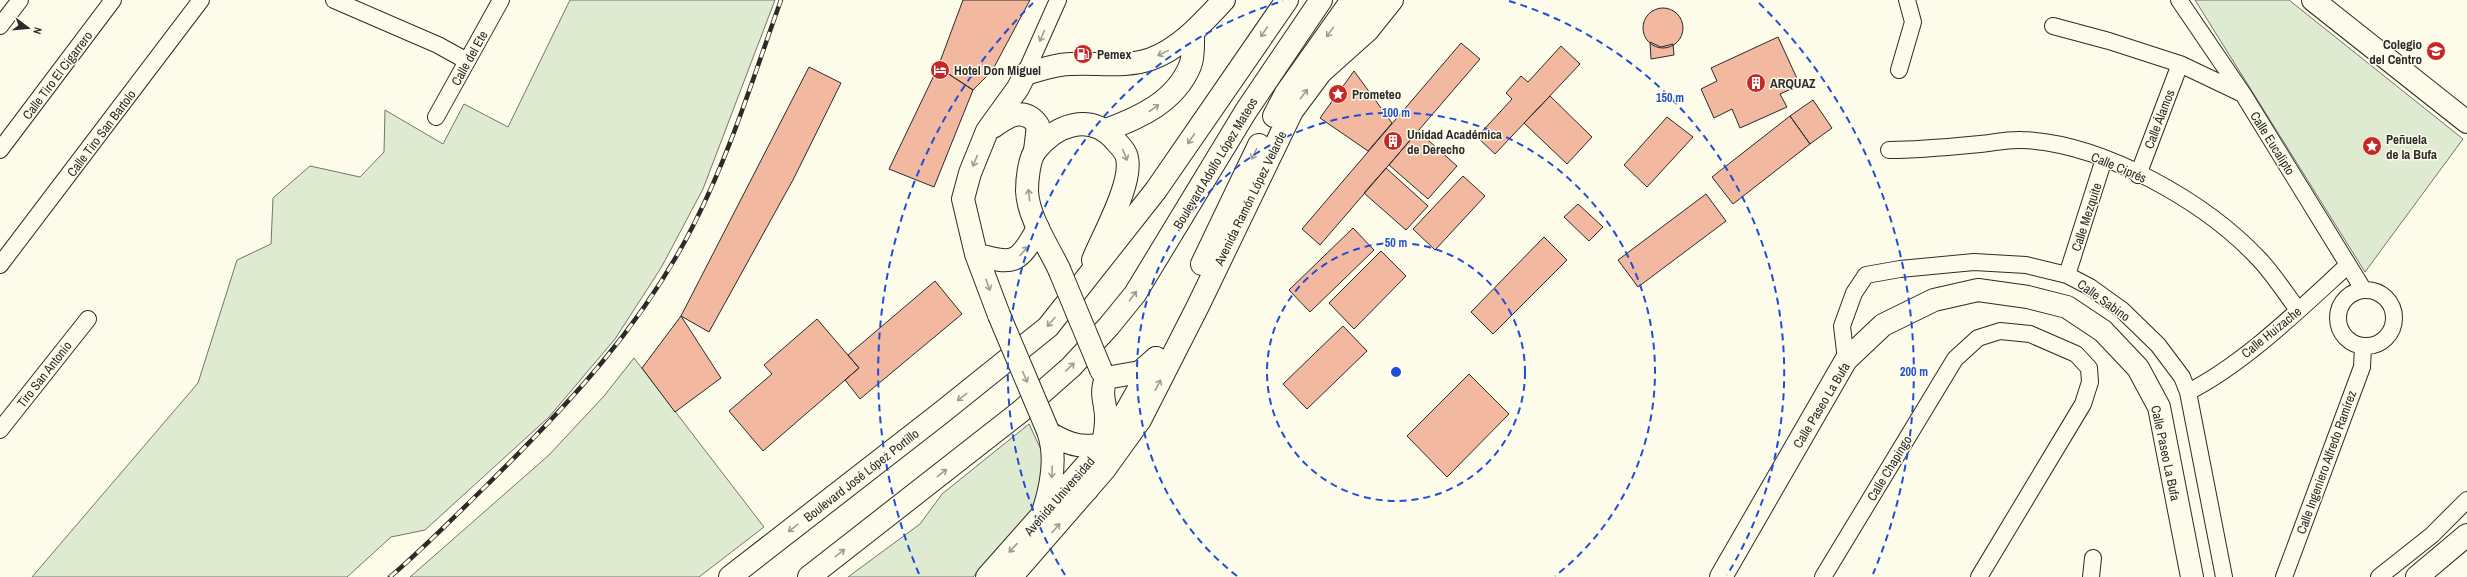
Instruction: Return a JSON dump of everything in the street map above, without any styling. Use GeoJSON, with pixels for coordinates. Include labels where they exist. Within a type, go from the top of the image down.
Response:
{"type":"FeatureCollection","features":[{"type":"Feature","properties":{"kind":"street"},"geometry":{"type":"LineString","coordinates":[[0,26],[20,0]]}},
{"type":"Feature","properties":{"kind":"street","name":"Calle Tiro El Cigarrero"},"geometry":{"type":"LineString","coordinates":[[0,150],[113,0]]}},
{"type":"Feature","properties":{"kind":"street","name":"Calle Tiro San Bartolo"},"geometry":{"type":"LineString","coordinates":[[0,265],[201,0]]}},
{"type":"Feature","properties":{"kind":"street"},"geometry":{"type":"LineString","coordinates":[[334,0],[438,45],[467,61]]}},
{"type":"Feature","properties":{"kind":"street","name":"Calle del Ete"},"geometry":{"type":"LineString","coordinates":[[436,117],[501,0]]}},
{"type":"Feature","properties":{"kind":"street"},"geometry":{"type":"LineString","coordinates":[[1041,517],[1052,487],[1053,467],[1048,432],[999,315],[976,254],[963,199],[970,173],[988,130],[1018,88],[1058,0]]}},
{"type":"Feature","properties":{"kind":"street"},"geometry":{"type":"LineString","coordinates":[[1025,74],[1060,65],[1137,62],[1151,59],[1168,51],[1194,32],[1224,0]]}},
{"type":"Feature","properties":{"kind":"street"},"geometry":{"type":"LineString","coordinates":[[1085,282],[1156,190],[1286,0]]}},
{"type":"Feature","properties":{"kind":"street","name":"Boulevard Adolfo López Mateos"},"geometry":{"type":"LineString","coordinates":[[809,577],[1020,412],[1071,366],[1109,326],[1135,294],[1246,111],[1321,0]]}},
{"type":"Feature","properties":{"kind":"street","name":"Avenida Ramón López Velarde"},"geometry":{"type":"LineString","coordinates":[[1134,415],[1156,358],[1238,187],[1286,94],[1352,0]]}},
{"type":"Feature","properties":{"kind":"street"},"geometry":{"type":"LineString","coordinates":[[1321,72],[1371,0]]}},
{"type":"Feature","properties":{"kind":"street","name":"Avenida Ramón López Velarde"},"geometry":{"type":"LineString","coordinates":[[1134,415],[1201,299],[1292,111],[1321,72],[1368,30],[1392,0]]}},
{"type":"Feature","properties":{"kind":"street"},"geometry":{"type":"LineString","coordinates":[[1899,70],[1913,22],[1907,0]]}},
{"type":"Feature","properties":{"kind":"street","name":"Calle Eucalipto"},"geometry":{"type":"LineString","coordinates":[[2179,0],[2243,94],[2363,289]]}},
{"type":"Feature","properties":{"kind":"street"},"geometry":{"type":"LineString","coordinates":[[2313,0],[2467,122]]}},
{"type":"Feature","properties":{"kind":"street"},"geometry":{"type":"LineString","coordinates":[[2053,26],[2109,41],[2180,64],[2243,94]]}},
{"type":"Feature","properties":{"kind":"street"},"geometry":{"type":"LineString","coordinates":[[1035,151],[1055,132],[1078,123],[1106,130],[1154,110],[1179,85],[1190,65],[1194,32]]}},
{"type":"Feature","properties":{"kind":"street","name":"Calle Álamos"},"geometry":{"type":"LineString","coordinates":[[2138,174],[2180,64]]}},
{"type":"Feature","properties":{"kind":"street"},"geometry":{"type":"LineString","coordinates":[[988,130],[1009,115],[1025,115],[1032,118],[1038,125],[1035,151],[1027,192],[1032,216],[1059,269],[1104,374],[1101,391],[1106,410],[1104,445],[1087,490]]}},
{"type":"Feature","properties":{"kind":"street"},"geometry":{"type":"LineString","coordinates":[[1085,282],[1104,231],[1123,193],[1128,174],[1128,157],[1106,130]]}},
{"type":"Feature","properties":{"kind":"street","name":"Calle Ciprés"},"geometry":{"type":"LineString","coordinates":[[1889,150],[1926,150],[2021,140],[2052,144],[2104,159],[2174,192],[2217,220],[2260,260],[2298,310]]}},
{"type":"Feature","properties":{"kind":"street","name":"Calle Mezquite"},"geometry":{"type":"LineString","coordinates":[[2067,275],[2104,159]]}},
{"type":"Feature","properties":{"kind":"street"},"geometry":{"type":"LineString","coordinates":[[976,254],[1002,262],[1018,257],[1028,247],[1038,228]]}},
{"type":"Feature","properties":{"kind":"street","name":"Calle Sabino"},"geometry":{"type":"LineString","coordinates":[[1846,360],[1842,326],[1854,293],[1866,275],[1900,269],[1974,262],[2026,265],[2067,275],[2090,287],[2122,310],[2158,345],[2182,377],[2188,392],[2224,577]]}},
{"type":"Feature","properties":{"kind":"street","name":"Calle Huizache"},"geometry":{"type":"LineString","coordinates":[[2188,392],[2214,379],[2298,310],[2348,265]]}},
{"type":"Feature","properties":{"kind":"street","name":"Boulevard José López Portillo"},"geometry":{"type":"LineString","coordinates":[[730,577],[993,372],[1048,327],[1085,282]]}},
{"type":"Feature","properties":{"kind":"street"},"geometry":{"type":"LineString","coordinates":[[2363,289],[2382,295],[2393,310],[2394,318],[2388,336],[2377,344],[2363,347],[2346,338],[2338,322],[2342,304],[2348,297],[2363,289]]}},
{"type":"Feature","properties":{"kind":"street","name":"Calle Paseo La Bufa"},"geometry":{"type":"LineString","coordinates":[[1721,577],[1846,360],[1883,325],[1934,300],[1978,290],[2028,297],[2067,307],[2103,331],[2138,368],[2158,407],[2192,577]]}},
{"type":"Feature","properties":{"kind":"street","name":"Tiro San Antonio"},"geometry":{"type":"LineString","coordinates":[[0,430],[88,319]]}},
{"type":"Feature","properties":{"kind":"street","name":"Calle Chapingo"},"geometry":{"type":"LineString","coordinates":[[1823,577],[1955,359],[1978,338],[2000,331],[2030,334],[2076,354],[2089,368],[2090,382],[2083,404],[1978,577]]}},
{"type":"Feature","properties":{"kind":"street","name":"Calle Ingeniero Alfredo Ramírez"},"geometry":{"type":"LineString","coordinates":[[2284,577],[2362,367],[2363,347]]}},
{"type":"Feature","properties":{"kind":"street"},"geometry":{"type":"LineString","coordinates":[[1104,374],[1140,372],[1156,358]]}},
{"type":"Feature","properties":{"kind":"street","name":"Avenida Universidad"},"geometry":{"type":"LineString","coordinates":[[1011,577],[1087,490],[1126,442],[1134,415]]}},
{"type":"Feature","properties":{"kind":"street","name":"Avenida Universidad"},"geometry":{"type":"LineString","coordinates":[[987,577],[1041,517],[1074,477],[1134,415]]}},
{"type":"Feature","properties":{"kind":"street"},"geometry":{"type":"LineString","coordinates":[[1048,432],[1066,442],[1081,447],[1126,442]]}},
{"type":"Feature","properties":{"kind":"street"},"geometry":{"type":"LineString","coordinates":[[2379,577],[2432,535],[2467,500]]}},
{"type":"Feature","properties":{"kind":"street"},"geometry":{"type":"LineString","coordinates":[[2417,577],[2467,535]]}},
{"type":"Feature","properties":{"kind":"street"},"geometry":{"type":"LineString","coordinates":[[2091,577],[2093,558]]}},
{"type":"Feature","properties":{"kind":"green space"},"geometry":{"type":"Polygon","coordinates":[[[570,0],[775,0],[703,189],[661,268],[615,339],[549,417],[425,530],[391,537],[347,577],[32,577],[198,383],[237,260],[271,244],[273,198],[310,166],[360,177],[384,152],[385,110],[443,144],[464,104],[508,127],[570,0]]]}},
{"type":"Feature","properties":{"kind":"green space"},"geometry":{"type":"Polygon","coordinates":[[[2195,0],[2289,0],[2463,139],[2365,272],[2195,0]]]}},
{"type":"Feature","properties":{"kind":"green space"},"geometry":{"type":"Polygon","coordinates":[[[634,358],[764,527],[699,577],[410,577],[549,455],[604,396],[634,358]]]}},
{"type":"Feature","properties":{"kind":"green space"},"geometry":{"type":"Polygon","coordinates":[[[1029,424],[1043,454],[1044,486],[1035,508],[973,577],[848,577],[920,524],[942,494],[1029,424]]]}},
{"type":"Feature","properties":{"kind":"building"},"geometry":{"type":"Polygon","coordinates":[[[963,0],[1030,0],[992,71],[973,90],[938,67],[963,0]]]}},
{"type":"Feature","properties":{"kind":"building"},"geometry":{"type":"Polygon","coordinates":[[[1663,8],[1677,14],[1683,28],[1677,42],[1663,48],[1649,42],[1643,28],[1649,14],[1663,8]]]}},
{"type":"Feature","properties":{"kind":"building","name":"ARQUAZ"},"geometry":{"type":"Polygon","coordinates":[[[1778,37],[1800,85],[1780,94],[1787,107],[1740,128],[1732,109],[1714,118],[1701,89],[1717,81],[1711,68],[1778,37]]]}},
{"type":"Feature","properties":{"kind":"building"},"geometry":{"type":"Polygon","coordinates":[[[1650,42],[1661,47],[1673,44],[1674,55],[1651,59],[1650,42]]]}},
{"type":"Feature","properties":{"kind":"building","name":"Unidad Académica de Derecho"},"geometry":{"type":"Polygon","coordinates":[[[1461,43],[1480,59],[1320,245],[1302,229],[1461,43]]]}},
{"type":"Feature","properties":{"kind":"building"},"geometry":{"type":"Polygon","coordinates":[[[1561,46],[1580,64],[1495,154],[1477,137],[1512,99],[1506,93],[1521,76],[1528,82],[1561,46]]]}},
{"type":"Feature","properties":{"kind":"building"},"geometry":{"type":"Polygon","coordinates":[[[809,67],[841,83],[794,178],[709,332],[681,316],[809,67]]]}},
{"type":"Feature","properties":{"kind":"building"},"geometry":{"type":"Polygon","coordinates":[[[938,67],[973,90],[934,187],[889,169],[938,67]]]}},
{"type":"Feature","properties":{"kind":"building"},"geometry":{"type":"Polygon","coordinates":[[[1354,71],[1392,123],[1368,151],[1320,118],[1354,71]]]}},
{"type":"Feature","properties":{"kind":"building"},"geometry":{"type":"Polygon","coordinates":[[[1550,96],[1592,137],[1567,164],[1524,123],[1550,96]]]}},
{"type":"Feature","properties":{"kind":"building"},"geometry":{"type":"Polygon","coordinates":[[[1813,100],[1832,128],[1810,144],[1790,116],[1813,100]]]}},
{"type":"Feature","properties":{"kind":"building"},"geometry":{"type":"Polygon","coordinates":[[[1790,116],[1810,144],[1733,204],[1712,177],[1790,116]]]}},
{"type":"Feature","properties":{"kind":"building"},"geometry":{"type":"Polygon","coordinates":[[[1667,117],[1693,137],[1647,187],[1624,165],[1667,117]]]}},
{"type":"Feature","properties":{"kind":"building"},"geometry":{"type":"Polygon","coordinates":[[[1418,131],[1457,166],[1428,199],[1389,165],[1418,131]]]}},
{"type":"Feature","properties":{"kind":"building"},"geometry":{"type":"Polygon","coordinates":[[[1386,168],[1428,206],[1406,230],[1364,193],[1386,168]]]}},
{"type":"Feature","properties":{"kind":"building"},"geometry":{"type":"Polygon","coordinates":[[[1463,176],[1485,196],[1435,250],[1413,229],[1463,176]]]}},
{"type":"Feature","properties":{"kind":"building"},"geometry":{"type":"Polygon","coordinates":[[[1706,194],[1726,221],[1638,287],[1618,260],[1706,194]]]}},
{"type":"Feature","properties":{"kind":"building"},"geometry":{"type":"Polygon","coordinates":[[[1578,204],[1603,227],[1589,241],[1564,217],[1578,204]]]}},
{"type":"Feature","properties":{"kind":"building"},"geometry":{"type":"Polygon","coordinates":[[[1353,228],[1374,250],[1310,312],[1289,290],[1353,228]]]}},
{"type":"Feature","properties":{"kind":"building"},"geometry":{"type":"Polygon","coordinates":[[[1544,237],[1567,260],[1493,334],[1471,312],[1544,237]]]}},
{"type":"Feature","properties":{"kind":"building"},"geometry":{"type":"Polygon","coordinates":[[[1381,251],[1406,276],[1354,329],[1329,303],[1381,251]]]}},
{"type":"Feature","properties":{"kind":"building"},"geometry":{"type":"Polygon","coordinates":[[[935,281],[962,314],[860,399],[845,380],[859,368],[848,355],[935,281]]]}},
{"type":"Feature","properties":{"kind":"building"},"geometry":{"type":"Polygon","coordinates":[[[681,316],[721,378],[675,412],[642,368],[681,316]]]}},
{"type":"Feature","properties":{"kind":"building"},"geometry":{"type":"Polygon","coordinates":[[[817,319],[859,368],[763,451],[729,411],[772,374],[764,365],[817,319]]]}},
{"type":"Feature","properties":{"kind":"building"},"geometry":{"type":"Polygon","coordinates":[[[1343,326],[1367,351],[1307,409],[1283,384],[1343,326]]]}},
{"type":"Feature","properties":{"kind":"building"},"geometry":{"type":"Polygon","coordinates":[[[1469,374],[1509,414],[1447,477],[1407,436],[1469,374]]]}},
{"type":"Feature","properties":{"kind":"railway"},"geometry":{"type":"LineString","coordinates":[[390,577],[439,532],[546,426],[601,363],[652,296],[695,222],[720,168],[781,0]]}},
{"type":"Feature","properties":{"kind":"place","name":"Colegio del Centro"},"geometry":{"type":"Point","coordinates":[2436,51]}},
{"type":"Feature","properties":{"kind":"place","name":"Pemex"},"geometry":{"type":"Point","coordinates":[1083,54]}},
{"type":"Feature","properties":{"kind":"place","name":"Hotel Don Miguel"},"geometry":{"type":"Point","coordinates":[940,70]}},
{"type":"Feature","properties":{"kind":"place","name":"ARQUAZ"},"geometry":{"type":"Point","coordinates":[1756,83]}},
{"type":"Feature","properties":{"kind":"place","name":"Prometeo"},"geometry":{"type":"Point","coordinates":[1338,94]}},
{"type":"Feature","properties":{"kind":"place","name":"Unidad Académica de Derecho"},"geometry":{"type":"Point","coordinates":[1393,141]}},
{"type":"Feature","properties":{"kind":"place","name":"Peñuela de la Bufa"},"geometry":{"type":"Point","coordinates":[2372,146]}}]}
